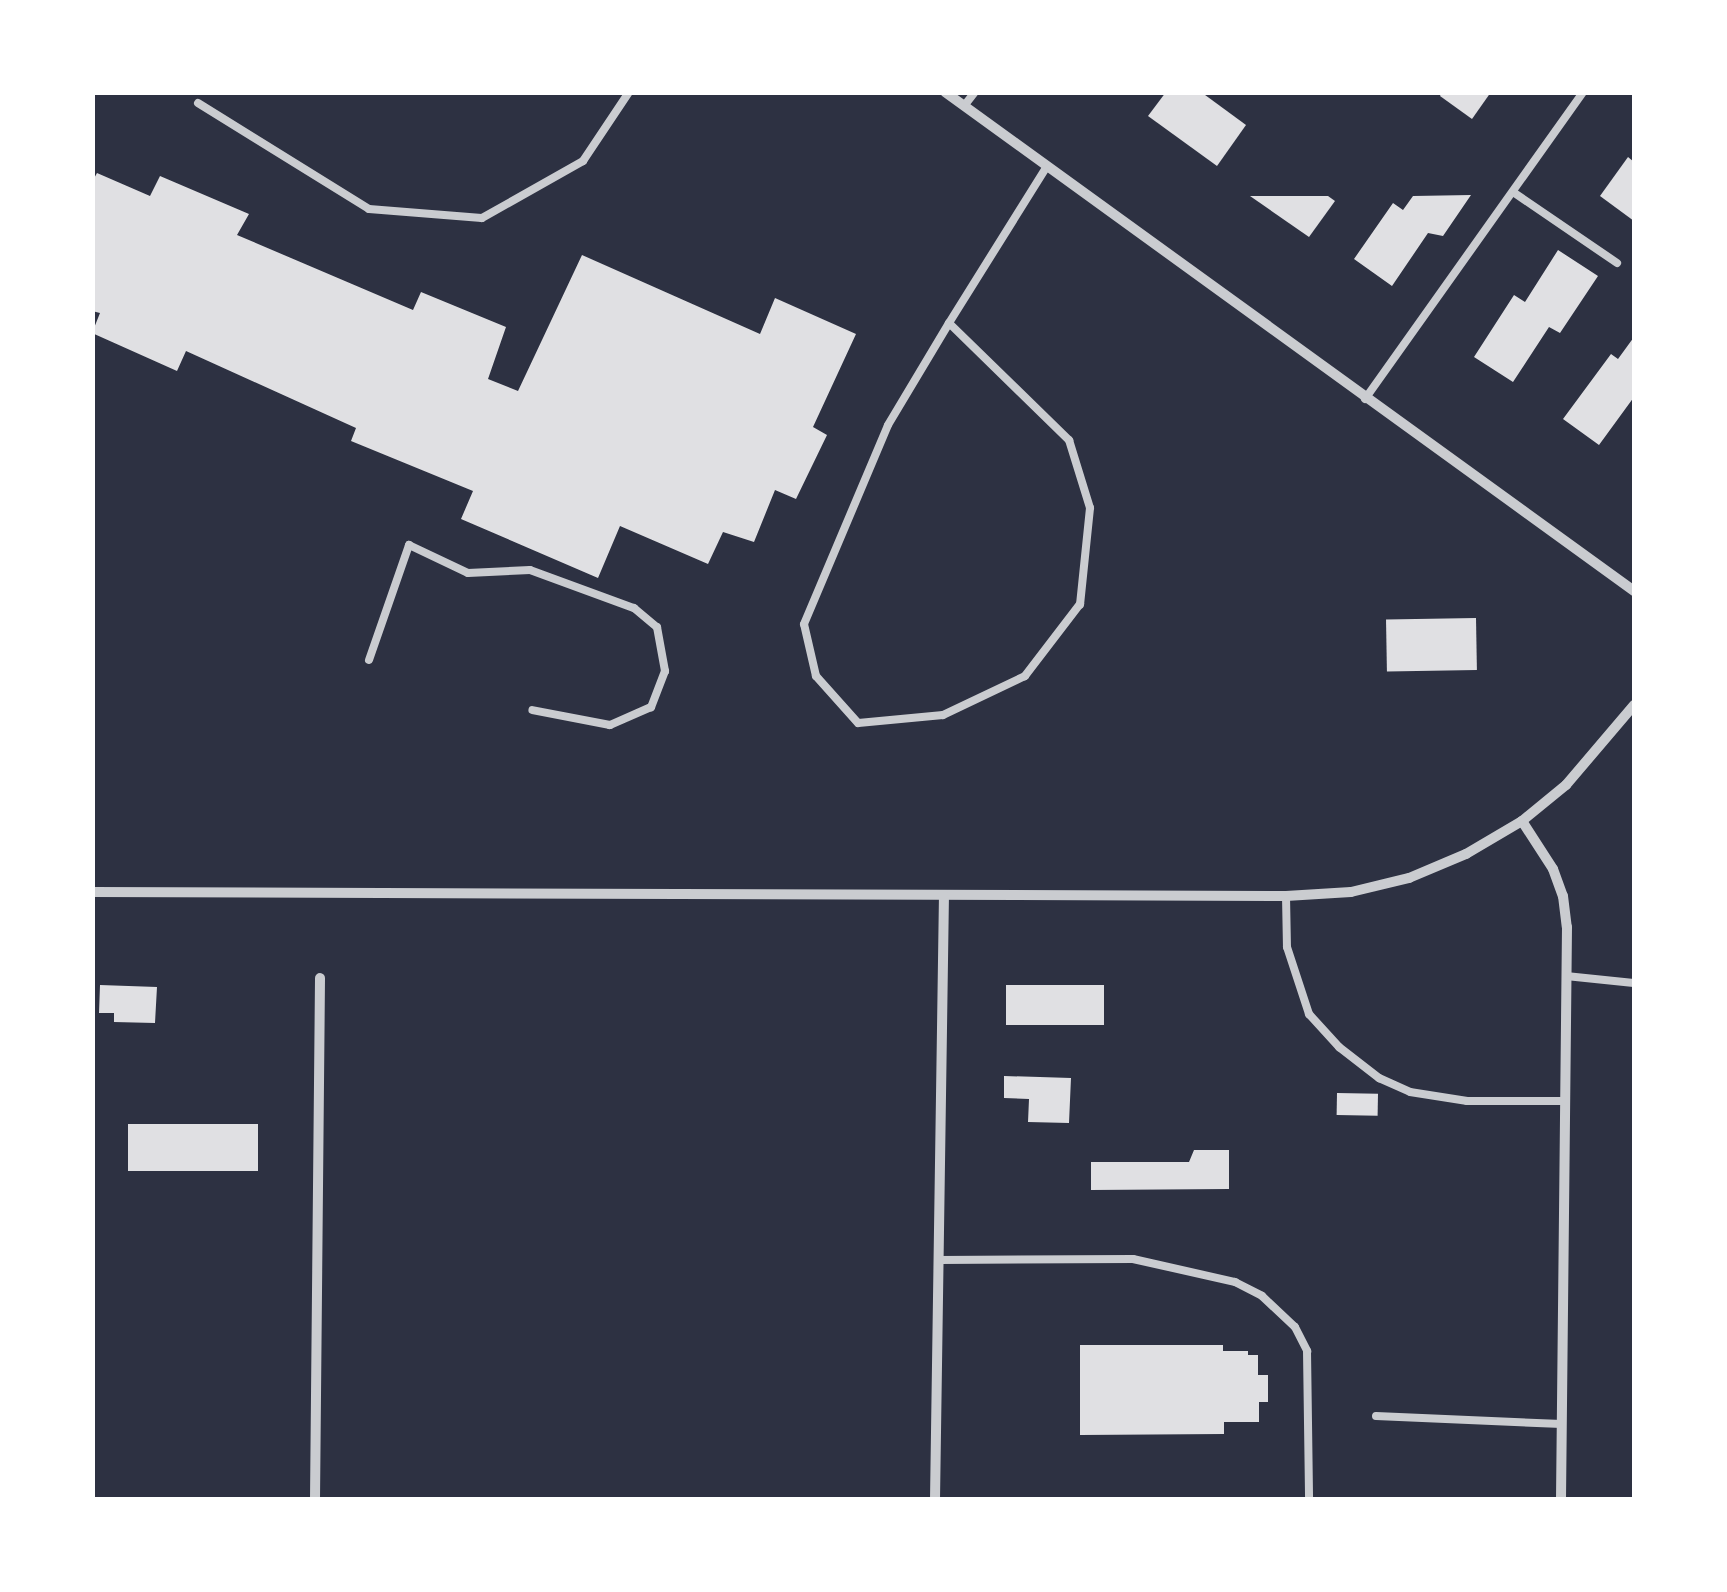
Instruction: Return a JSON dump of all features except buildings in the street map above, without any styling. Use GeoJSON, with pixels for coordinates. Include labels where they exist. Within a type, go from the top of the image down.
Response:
{"type":"FeatureCollection","features":[{"type":"Feature","properties":{"kind":"street"},"geometry":{"type":"LineString","coordinates":[[945,92],[1634,591]]}},
{"type":"Feature","properties":{"kind":"street"},"geometry":{"type":"LineString","coordinates":[[92,892],[1286,896],[1351,892],[1409,878],[1466,854],[1522,821],[1566,785],[1634,705]]}},
{"type":"Feature","properties":{"kind":"street"},"geometry":{"type":"LineString","coordinates":[[1522,821],[1552,869],[1563,896],[1566,976],[1561,1500]]}},
{"type":"Feature","properties":{"kind":"street"},"geometry":{"type":"LineString","coordinates":[[936,1500],[944,896]]}},
{"type":"Feature","properties":{"kind":"street"},"geometry":{"type":"LineString","coordinates":[[315,1500],[320,978]]}},
{"type":"Feature","properties":{"kind":"lane"},"geometry":{"type":"LineString","coordinates":[[198,103],[368,208],[482,218],[582,161],[629,92]]}},
{"type":"Feature","properties":{"kind":"lane"},"geometry":{"type":"LineString","coordinates":[[964,106],[974,92]]}},
{"type":"Feature","properties":{"kind":"lane"},"geometry":{"type":"LineString","coordinates":[[1365,399],[1582,92]]}},
{"type":"Feature","properties":{"kind":"lane"},"geometry":{"type":"LineString","coordinates":[[948,323],[1069,440],[1090,508],[1080,604],[1024,676],[944,715],[858,723],[816,676],[804,624],[888,426],[948,323],[1046,166]]}},
{"type":"Feature","properties":{"kind":"lane"},"geometry":{"type":"LineString","coordinates":[[1513,192],[1618,262]]}},
{"type":"Feature","properties":{"kind":"lane"},"geometry":{"type":"LineString","coordinates":[[368,660],[408,545],[468,573],[530,570],[634,608],[657,627],[664,672],[651,708],[610,725],[532,710]]}},
{"type":"Feature","properties":{"kind":"lane"},"geometry":{"type":"LineString","coordinates":[[1286,896],[1287,947],[1310,1014],[1340,1047],[1379,1078],[1410,1092],[1467,1102],[1565,1102]]}},
{"type":"Feature","properties":{"kind":"lane"},"geometry":{"type":"LineString","coordinates":[[1566,976],[1634,984]]}},
{"type":"Feature","properties":{"kind":"lane"},"geometry":{"type":"LineString","coordinates":[[939,1260],[1133,1258],[1235,1282],[1262,1296],[1295,1327],[1307,1350],[1309,1500]]}},
{"type":"Feature","properties":{"kind":"lane"},"geometry":{"type":"LineString","coordinates":[[1376,1416],[1562,1424]]}}]}
